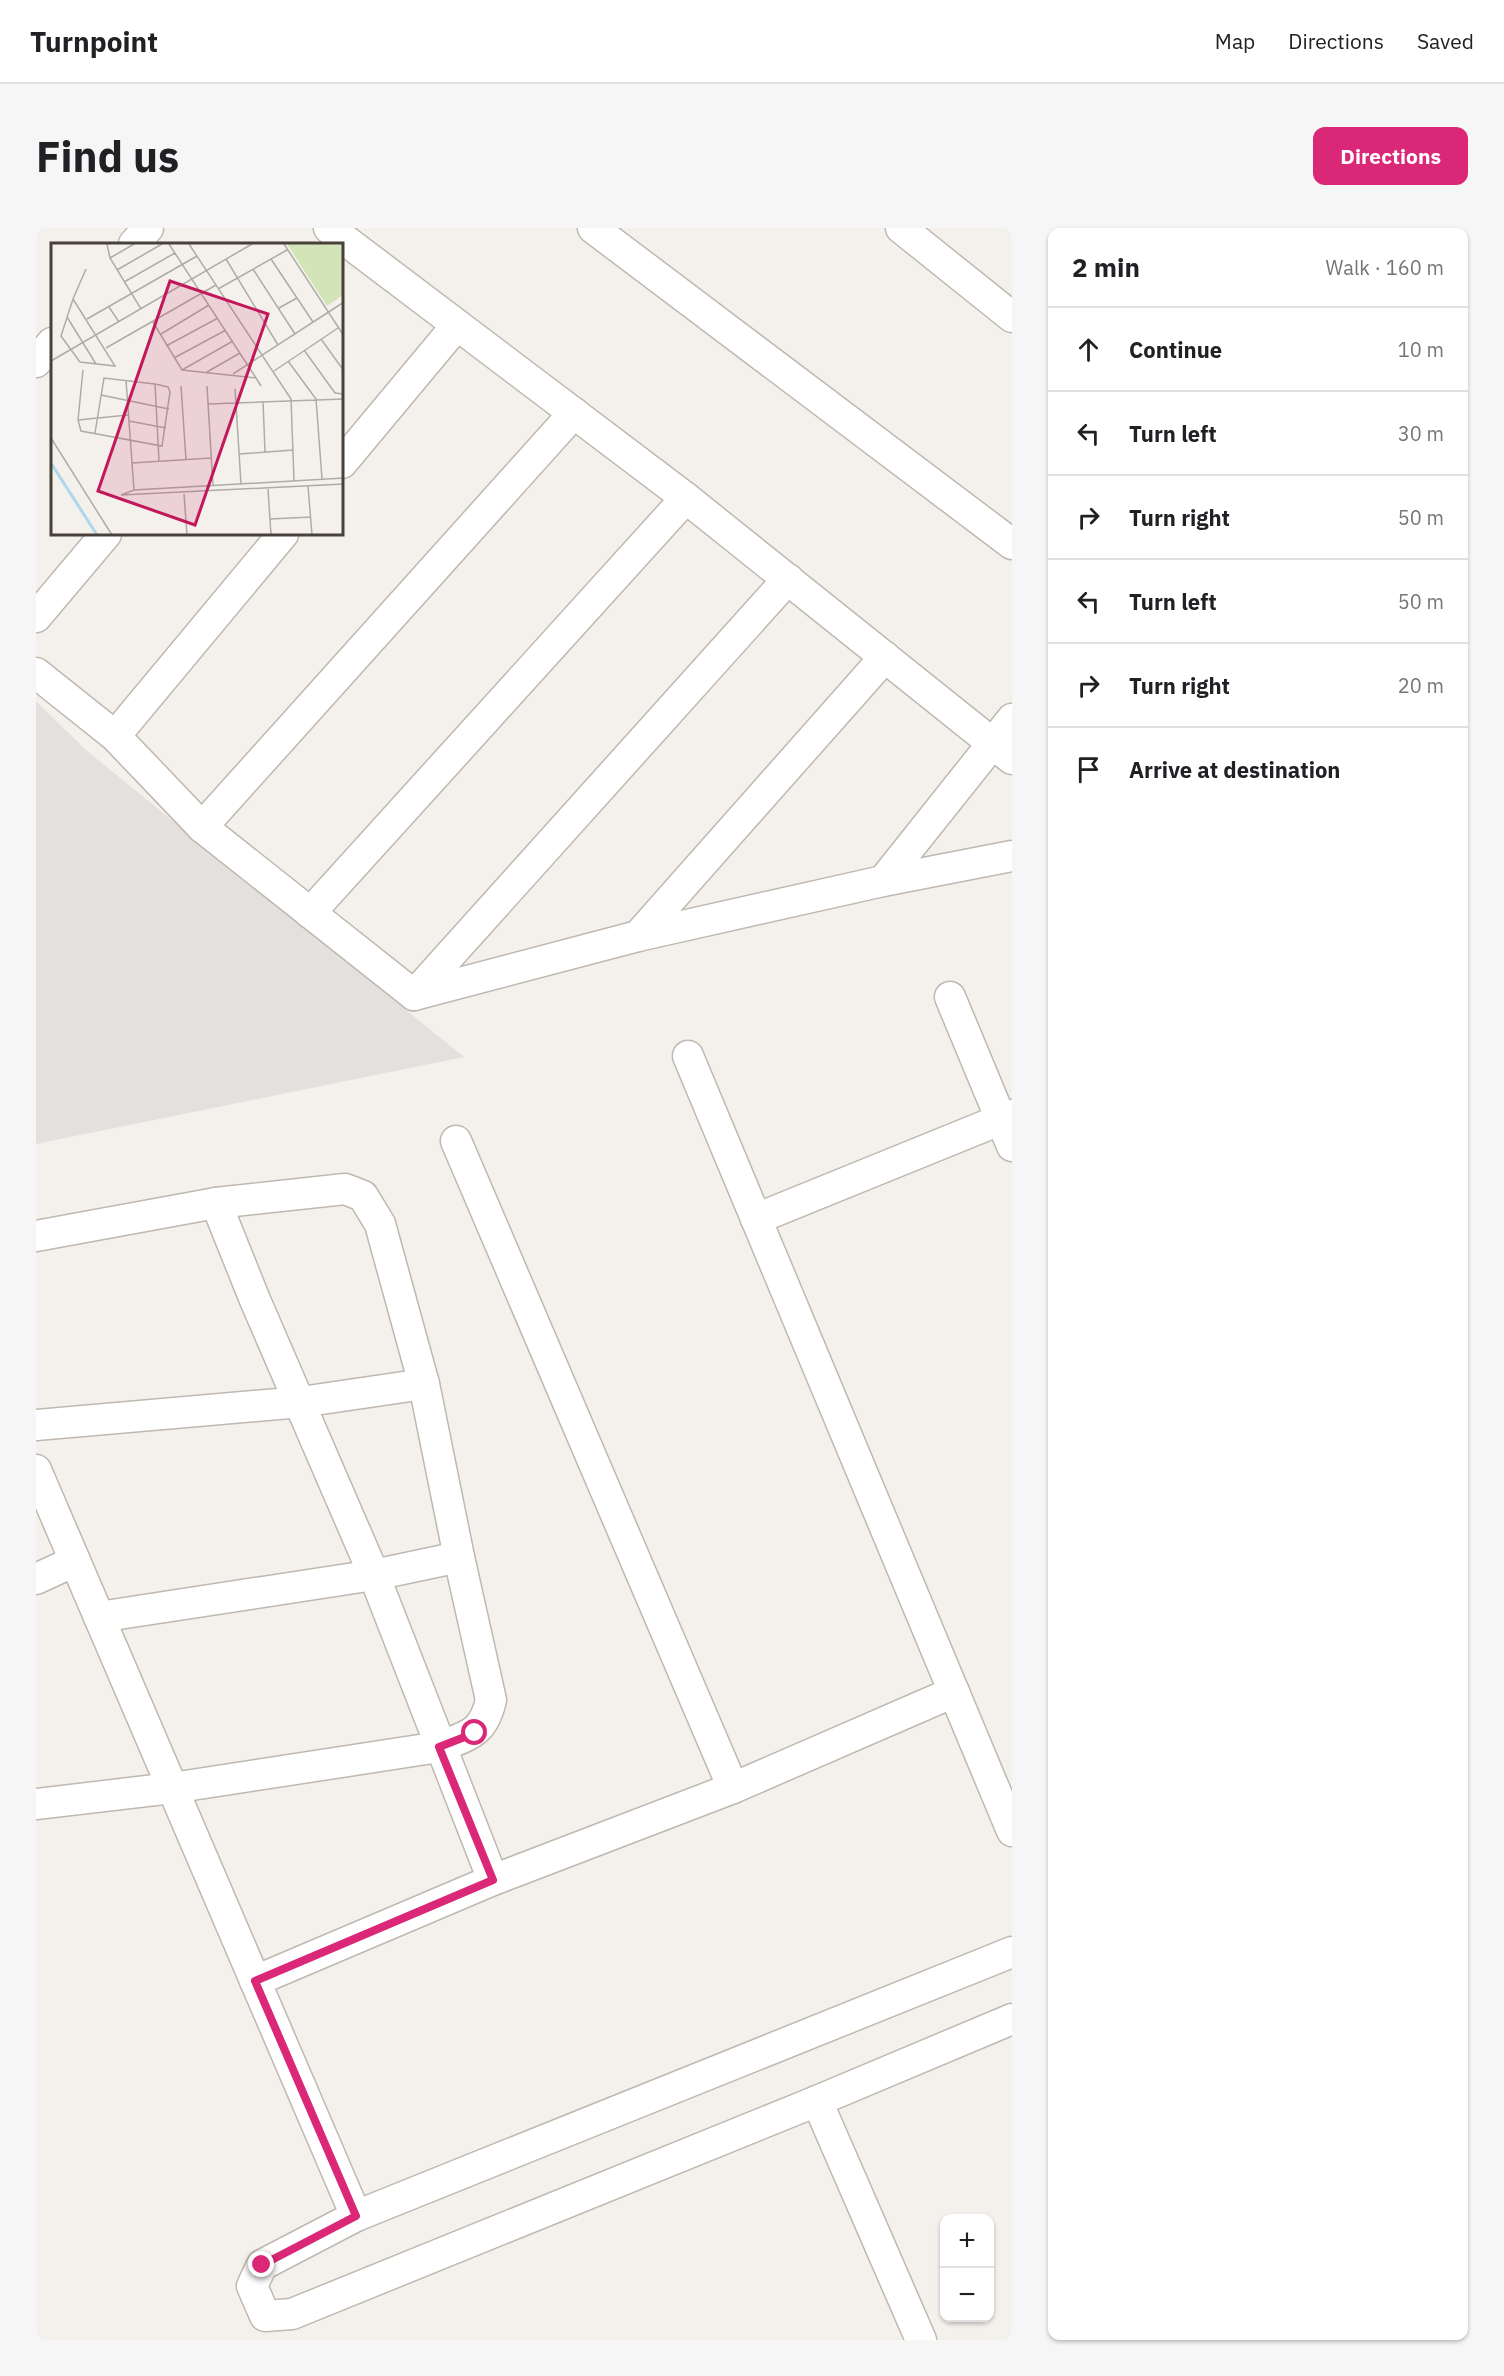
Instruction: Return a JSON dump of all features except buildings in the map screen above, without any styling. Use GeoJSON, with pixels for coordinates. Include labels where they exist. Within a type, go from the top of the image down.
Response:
{"type":"FeatureCollection","features":[{"type":"Feature","properties":{"kind":"street"},"geometry":{"type":"LineString","coordinates":[[135,243],[148,228]]}},
{"type":"Feature","properties":{"kind":"street"},"geometry":{"type":"LineString","coordinates":[[593,228],[1012,544]]}},
{"type":"Feature","properties":{"kind":"street"},"geometry":{"type":"LineString","coordinates":[[902,228],[1012,317]]}},
{"type":"Feature","properties":{"kind":"street"},"geometry":{"type":"LineString","coordinates":[[348,240],[686,498],[1003,751]]}},
{"type":"Feature","properties":{"kind":"street"},"geometry":{"type":"LineString","coordinates":[[344,461],[457,325]]}},
{"type":"Feature","properties":{"kind":"street"},"geometry":{"type":"LineString","coordinates":[[36,362],[51,343]]}},
{"type":"Feature","properties":{"kind":"street"},"geometry":{"type":"LineString","coordinates":[[202,827],[574,413]]}},
{"type":"Feature","properties":{"kind":"street"},"geometry":{"type":"LineString","coordinates":[[310,913],[686,498]]}},
{"type":"Feature","properties":{"kind":"street"},"geometry":{"type":"LineString","coordinates":[[36,616],[104,536]]}},
{"type":"Feature","properties":{"kind":"street"},"geometry":{"type":"LineString","coordinates":[[115,736],[281,536]]}},
{"type":"Feature","properties":{"kind":"street"},"geometry":{"type":"LineString","coordinates":[[414,995],[788,579]]}},
{"type":"Feature","properties":{"kind":"street"},"geometry":{"type":"LineString","coordinates":[[638,936],[885,657]]}},
{"type":"Feature","properties":{"kind":"street"},"geometry":{"type":"LineString","coordinates":[[36,673],[115,736],[202,827],[414,995]]}},
{"type":"Feature","properties":{"kind":"street"},"geometry":{"type":"LineString","coordinates":[[884,881],[1003,751],[1012,719]]}},
{"type":"Feature","properties":{"kind":"street"},"geometry":{"type":"LineString","coordinates":[[414,995],[638,936],[884,881],[1012,856]]}},
{"type":"Feature","properties":{"kind":"street"},"geometry":{"type":"LineString","coordinates":[[756,1219],[1008,1127],[950,997]]}},
{"type":"Feature","properties":{"kind":"street"},"geometry":{"type":"LineString","coordinates":[[688,1056],[1012,1831]]}},
{"type":"Feature","properties":{"kind":"street"},"geometry":{"type":"LineString","coordinates":[[456,1141],[733,1788]]}},
{"type":"Feature","properties":{"kind":"street"},"geometry":{"type":"LineString","coordinates":[[36,1236],[216,1203],[345,1189],[363,1196],[380,1224],[424,1384],[491,1700],[487,1718],[475,1733],[439,1747],[172,1788],[36,1804]]}},
{"type":"Feature","properties":{"kind":"street"},"geometry":{"type":"LineString","coordinates":[[216,1203],[255,1300],[374,1575],[439,1747],[493,1880]]}},
{"type":"Feature","properties":{"kind":"street"},"geometry":{"type":"LineString","coordinates":[[36,1425],[301,1402],[424,1384]]}},
{"type":"Feature","properties":{"kind":"street"},"geometry":{"type":"LineString","coordinates":[[36,1470],[356,2216]]}},
{"type":"Feature","properties":{"kind":"street"},"geometry":{"type":"LineString","coordinates":[[99,1617],[374,1575],[459,1557]]}},
{"type":"Feature","properties":{"kind":"street"},"geometry":{"type":"LineString","coordinates":[[36,1579],[75,1561]]}},
{"type":"Feature","properties":{"kind":"street"},"geometry":{"type":"LineString","coordinates":[[255,1981],[493,1880],[733,1788],[954,1692]]}},
{"type":"Feature","properties":{"kind":"street"},"geometry":{"type":"LineString","coordinates":[[1012,1952],[356,2216],[262,2265],[252,2286],[266,2316],[292,2314],[817,2101],[1012,2019]]}},
{"type":"Feature","properties":{"kind":"street"},"geometry":{"type":"LineString","coordinates":[[817,2101],[921,2340]]}},
{"type":"Feature","properties":{"kind":"shaded area"},"geometry":{"type":"Polygon","coordinates":[[[36,701],[87,751],[464,1057],[36,1144],[36,701]]]}},
{"type":"Feature","properties":{"kind":"route"},"geometry":{"type":"LineString","coordinates":[[262,2265],[356,2216],[255,1981],[493,1880],[439,1747],[475,1733]]}}]}
